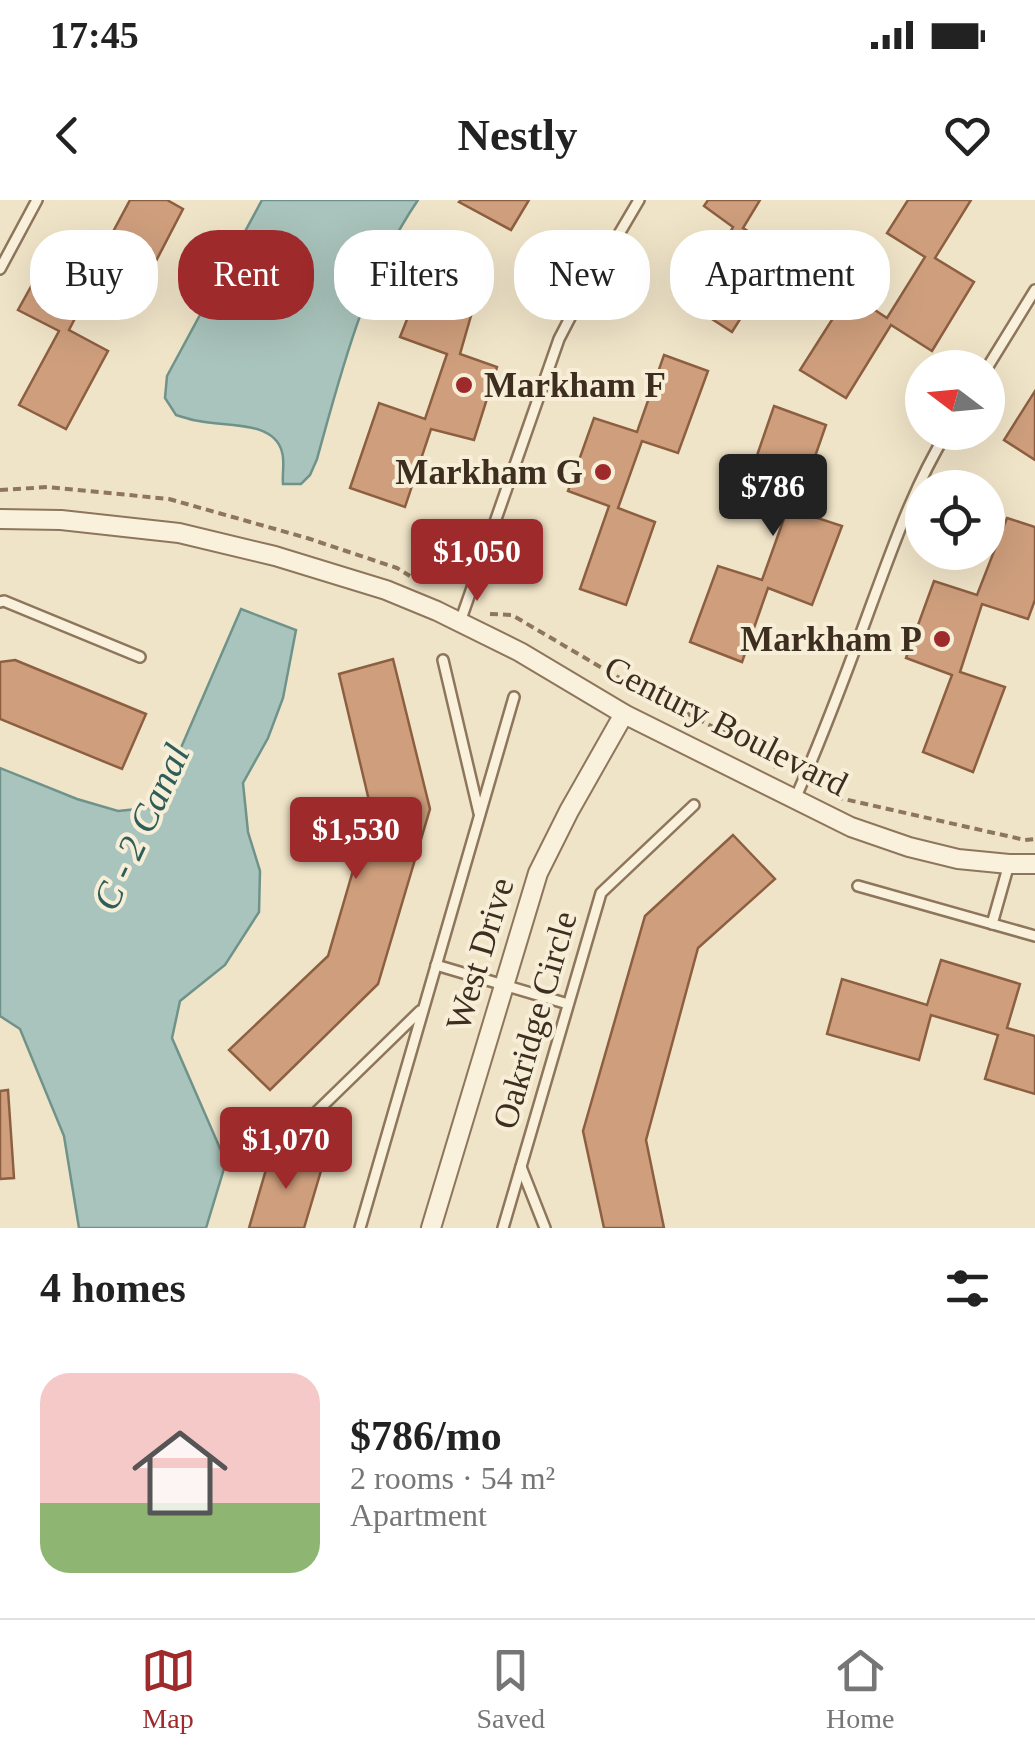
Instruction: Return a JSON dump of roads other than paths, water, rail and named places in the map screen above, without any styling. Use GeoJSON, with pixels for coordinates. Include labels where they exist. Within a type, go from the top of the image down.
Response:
{"type":"FeatureCollection","features":[{"type":"Feature","properties":{"kind":"street","name":"Century Boulevard"},"geometry":{"type":"LineString","coordinates":[[0,519],[62,520],[179,533],[274,556],[386,590],[520,652],[624,714],[851,827],[909,847],[958,858],[1035,864]]}},
{"type":"Feature","properties":{"kind":"street","name":"West Drive"},"geometry":{"type":"LineString","coordinates":[[431,1228],[538,873],[624,714]]}},
{"type":"Feature","properties":{"kind":"lane"},"geometry":{"type":"LineString","coordinates":[[0,270],[37,200]]}},
{"type":"Feature","properties":{"kind":"lane"},"geometry":{"type":"LineString","coordinates":[[460,622],[559,340],[639,200]]}},
{"type":"Feature","properties":{"kind":"lane"},"geometry":{"type":"LineString","coordinates":[[998,350],[1035,290]]}},
{"type":"Feature","properties":{"kind":"lane"},"geometry":{"type":"LineString","coordinates":[[795,800],[820,746],[905,515],[937,450]]}},
{"type":"Feature","properties":{"kind":"lane"},"geometry":{"type":"LineString","coordinates":[[0,602],[140,657]]}},
{"type":"Feature","properties":{"kind":"lane"},"geometry":{"type":"LineString","coordinates":[[443,660],[480,818]]}},
{"type":"Feature","properties":{"kind":"lane"},"geometry":{"type":"LineString","coordinates":[[360,1228],[514,697]]}},
{"type":"Feature","properties":{"kind":"lane","name":"Oakridge Circle"},"geometry":{"type":"LineString","coordinates":[[503,1228],[601,893],[694,805]]}},
{"type":"Feature","properties":{"kind":"lane"},"geometry":{"type":"LineString","coordinates":[[992,924],[1009,864]]}},
{"type":"Feature","properties":{"kind":"lane"},"geometry":{"type":"LineString","coordinates":[[858,886],[1035,936]]}},
{"type":"Feature","properties":{"kind":"lane"},"geometry":{"type":"LineString","coordinates":[[436,965],[568,1004]]}},
{"type":"Feature","properties":{"kind":"lane"},"geometry":{"type":"LineString","coordinates":[[304,1124],[423,1009]]}},
{"type":"Feature","properties":{"kind":"lane"},"geometry":{"type":"LineString","coordinates":[[521,1166],[545,1228]]}},
{"type":"Feature","properties":{"kind":"water"},"geometry":{"type":"Polygon","coordinates":[[[262,200],[418,200],[399,230],[334,230],[334,320],[359,320],[317,459],[301,484],[283,484],[282,452],[269,434],[176,415],[165,398],[167,376],[197,320],[314,320],[314,230],[246,230],[262,200]]]}},
{"type":"Feature","properties":{"kind":"water","name":"C - 2 Canal"},"geometry":{"type":"Polygon","coordinates":[[[241,609],[296,630],[283,698],[268,738],[243,783],[248,832],[260,871],[259,912],[225,965],[180,1001],[172,1038],[226,1162],[206,1228],[79,1228],[64,1136],[20,1029],[0,1016],[0,768],[118,811],[147,808],[177,757],[241,609]]]}},
{"type":"Feature","properties":{"kind":"place","name":"Markham F"},"geometry":{"type":"Point","coordinates":[464,385]}},
{"type":"Feature","properties":{"kind":"place","name":"Markham G"},"geometry":{"type":"Point","coordinates":[603,472]}},
{"type":"Feature","properties":{"kind":"place","name":"Markham P"},"geometry":{"type":"Point","coordinates":[942,639]}}]}
